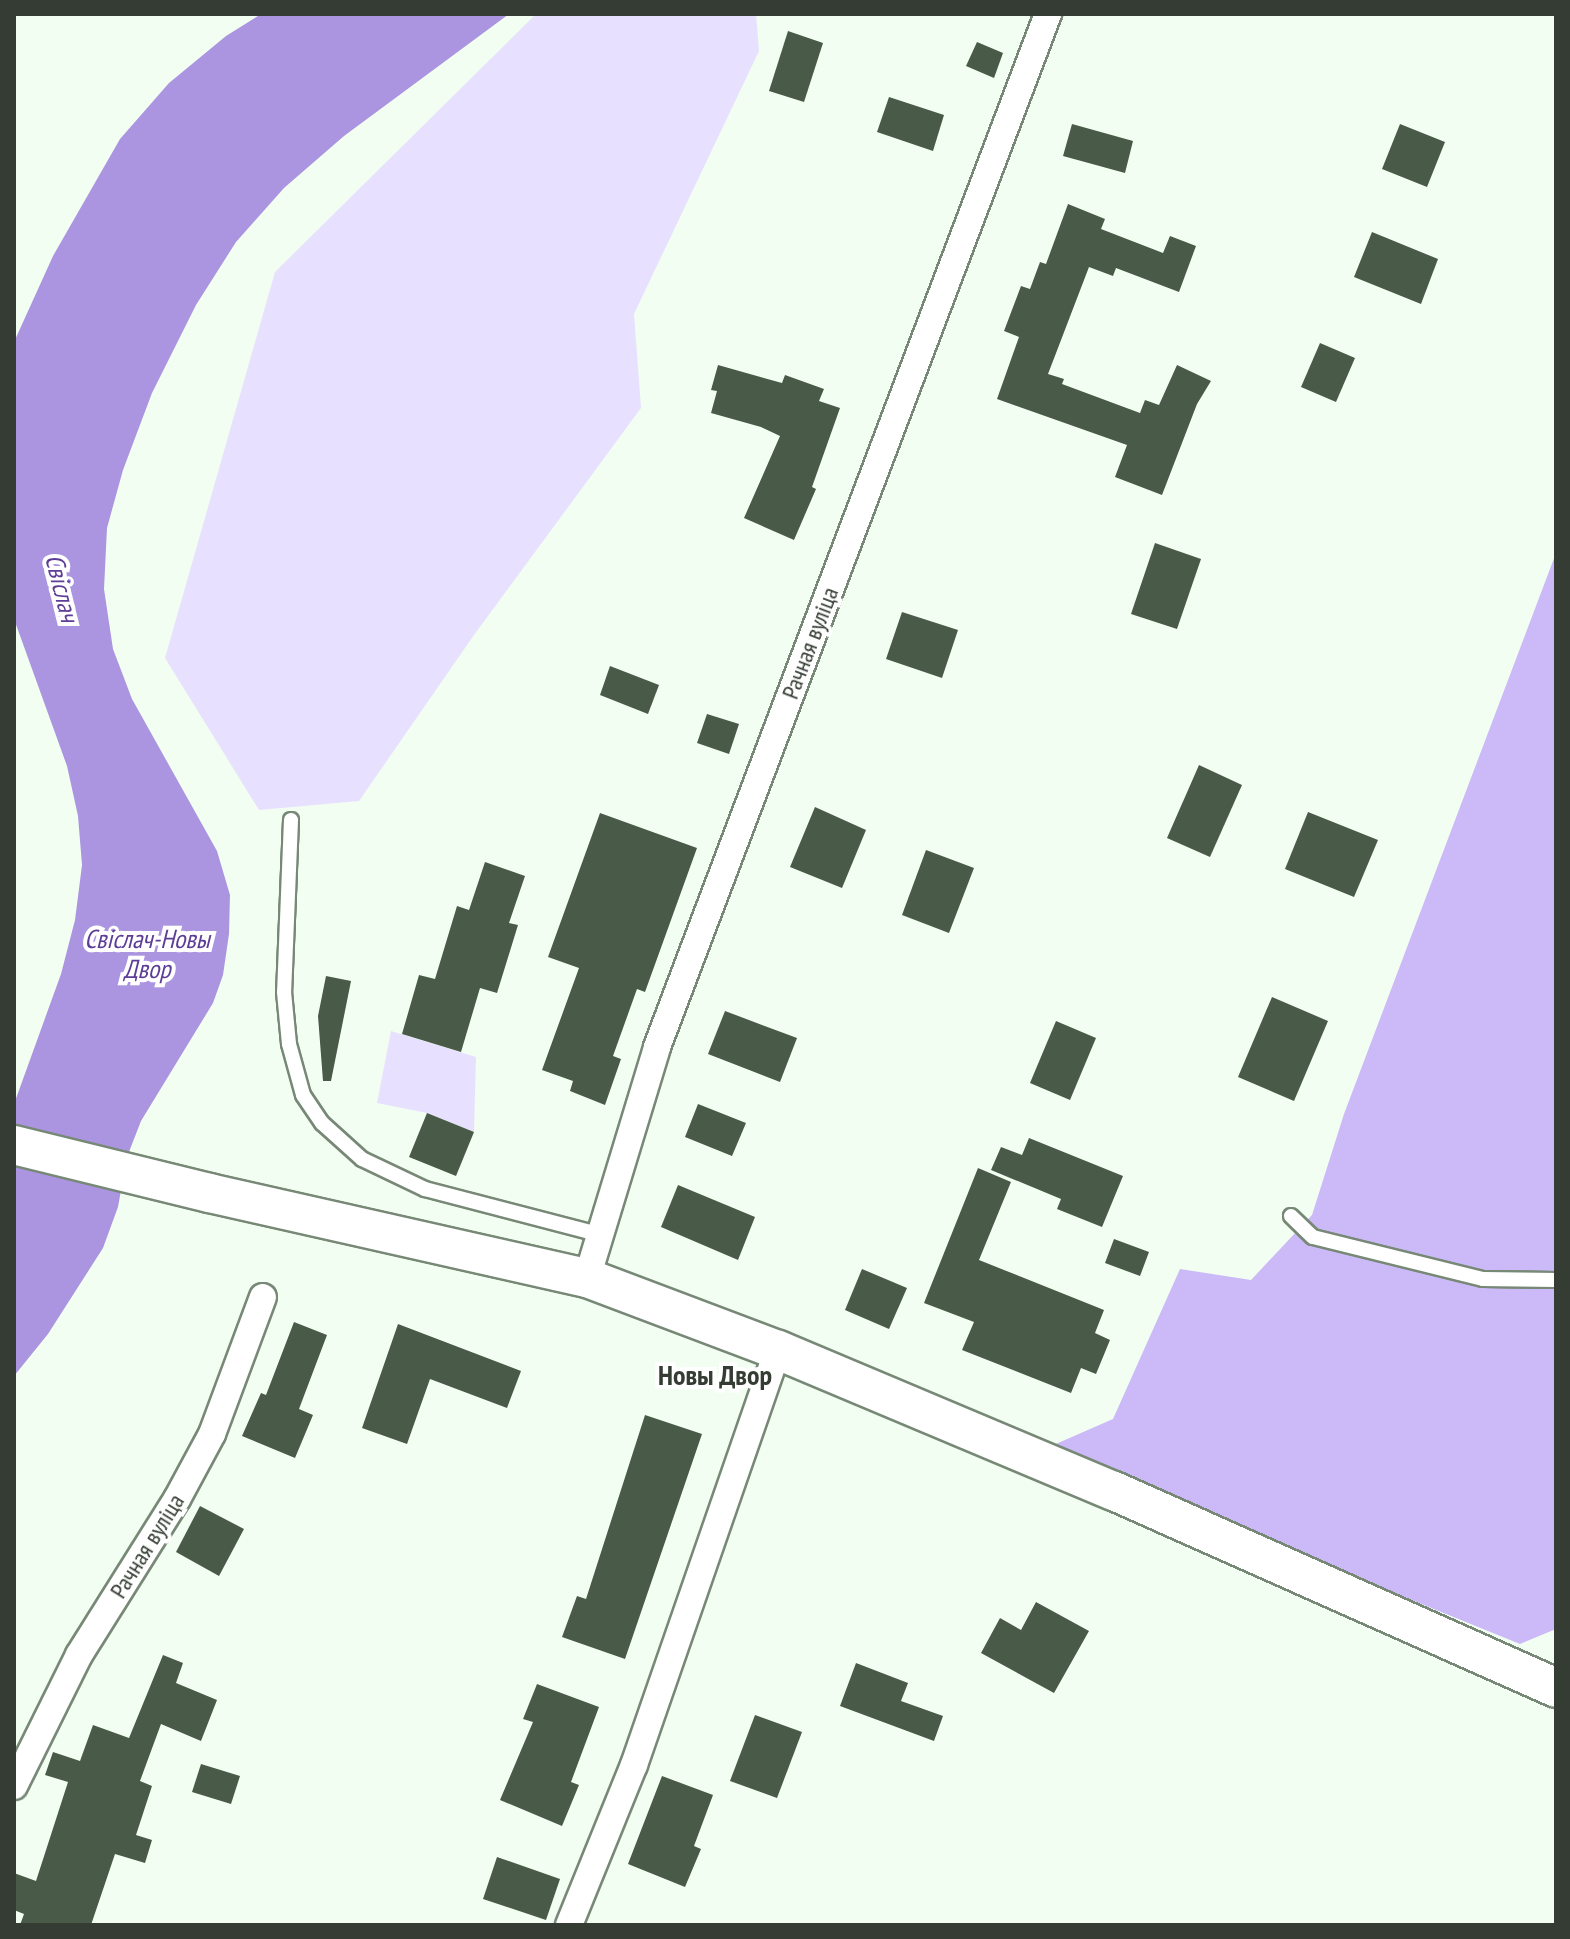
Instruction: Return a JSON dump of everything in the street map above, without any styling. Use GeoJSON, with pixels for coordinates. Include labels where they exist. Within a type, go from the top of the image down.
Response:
{"type":"FeatureCollection","features":[{"type":"Feature","properties":{"kind":"main road"},"geometry":{"type":"LineString","coordinates":[[14,1145],[209,1193],[342,1220],[587,1278],[778,1350],[1114,1491],[1556,1688]]}},
{"type":"Feature","properties":{"kind":"street","name":"Рачная вуліца"},"geometry":{"type":"LineString","coordinates":[[587,1278],[657,1047],[1048,14]]}},
{"type":"Feature","properties":{"kind":"street","name":"Рачная вуліца"},"geometry":{"type":"LineString","coordinates":[[14,1786],[79,1655],[177,1499],[212,1434],[263,1297]]}},
{"type":"Feature","properties":{"kind":"street"},"geometry":{"type":"LineString","coordinates":[[569,1925],[634,1765],[778,1350]]}},
{"type":"Feature","properties":{"kind":"lane"},"geometry":{"type":"LineString","coordinates":[[291,820],[284,992],[288,1031],[303,1095],[322,1123],[362,1159],[425,1189],[598,1234]]}},
{"type":"Feature","properties":{"kind":"lane"},"geometry":{"type":"LineString","coordinates":[[1291,1216],[1313,1237],[1483,1279],[1556,1280]]}},
{"type":"Feature","properties":{"kind":"shaded area"},"geometry":{"type":"Polygon","coordinates":[[[536,14],[756,14],[759,51],[634,314],[641,408],[474,635],[359,801],[259,810],[165,658],[275,272],[536,14]]]}},
{"type":"Feature","properties":{"kind":"shaded area"},"geometry":{"type":"Polygon","coordinates":[[[1556,553],[1556,1629],[1520,1644],[1042,1450],[1113,1419],[1180,1269],[1251,1280],[1312,1215],[1344,1114],[1556,553]]]}},
{"type":"Feature","properties":{"kind":"shaded area"},"geometry":{"type":"Polygon","coordinates":[[[391,1031],[476,1057],[474,1132],[427,1113],[377,1103],[391,1031]]]}},
{"type":"Feature","properties":{"kind":"water"},"geometry":{"type":"Polygon","coordinates":[[[261,14],[509,14],[344,136],[284,188],[236,242],[196,305],[152,393],[123,470],[107,528],[104,589],[113,649],[132,699],[217,851],[230,895],[229,934],[223,975],[213,1003],[141,1121],[127,1157],[118,1207],[103,1248],[48,1334],[14,1376],[14,1104],[61,974],[75,920],[82,865],[78,816],[67,766],[14,619],[14,342],[53,256],[120,139],[169,83],[226,36],[261,14]]]}},
{"type":"Feature","properties":{"kind":"building"},"geometry":{"type":"Polygon","coordinates":[[[788,31],[823,43],[804,102],[769,91],[788,31]]]}},
{"type":"Feature","properties":{"kind":"building"},"geometry":{"type":"Polygon","coordinates":[[[977,42],[1003,53],[994,78],[966,66],[977,42]]]}},
{"type":"Feature","properties":{"kind":"building"},"geometry":{"type":"Polygon","coordinates":[[[889,97],[944,115],[933,151],[877,132],[889,97]]]}},
{"type":"Feature","properties":{"kind":"building"},"geometry":{"type":"Polygon","coordinates":[[[1072,124],[1133,141],[1125,173],[1063,156],[1072,124]]]}},
{"type":"Feature","properties":{"kind":"building"},"geometry":{"type":"Polygon","coordinates":[[[1400,124],[1445,142],[1427,187],[1382,169],[1400,124]]]}},
{"type":"Feature","properties":{"kind":"building"},"geometry":{"type":"Polygon","coordinates":[[[1068,204],[1105,219],[1101,229],[1163,253],[1170,236],[1196,246],[1179,292],[1116,268],[1113,276],[1089,267],[1048,374],[1064,379],[1062,384],[1140,413],[1145,400],[1159,405],[1177,365],[1211,381],[1197,404],[1162,495],[1115,477],[1127,445],[997,399],[1019,337],[1004,331],[1021,286],[1030,289],[1040,262],[1046,264],[1068,204]]]}},
{"type":"Feature","properties":{"kind":"building"},"geometry":{"type":"Polygon","coordinates":[[[1372,232],[1438,259],[1421,304],[1354,277],[1372,232]]]}},
{"type":"Feature","properties":{"kind":"building"},"geometry":{"type":"Polygon","coordinates":[[[1320,343],[1355,358],[1336,402],[1301,387],[1320,343]]]}},
{"type":"Feature","properties":{"kind":"building"},"geometry":{"type":"Polygon","coordinates":[[[718,365],[782,383],[785,375],[824,389],[819,401],[840,408],[812,487],[816,489],[794,540],[744,518],[780,436],[761,427],[711,413],[717,391],[711,390],[718,365]]]}},
{"type":"Feature","properties":{"kind":"building"},"geometry":{"type":"Polygon","coordinates":[[[1155,543],[1201,559],[1177,629],[1131,614],[1155,543]]]}},
{"type":"Feature","properties":{"kind":"building"},"geometry":{"type":"Polygon","coordinates":[[[902,612],[958,630],[942,678],[886,659],[902,612]]]}},
{"type":"Feature","properties":{"kind":"building"},"geometry":{"type":"Polygon","coordinates":[[[610,666],[659,685],[648,714],[600,695],[610,666]]]}},
{"type":"Feature","properties":{"kind":"building"},"geometry":{"type":"Polygon","coordinates":[[[707,714],[739,724],[729,754],[697,743],[707,714]]]}},
{"type":"Feature","properties":{"kind":"building"},"geometry":{"type":"Polygon","coordinates":[[[1199,765],[1242,785],[1210,857],[1167,838],[1199,765]]]}},
{"type":"Feature","properties":{"kind":"building"},"geometry":{"type":"Polygon","coordinates":[[[815,807],[866,830],[842,888],[790,867],[815,807]]]}},
{"type":"Feature","properties":{"kind":"building"},"geometry":{"type":"Polygon","coordinates":[[[1308,812],[1378,840],[1354,897],[1285,869],[1308,812]]]}},
{"type":"Feature","properties":{"kind":"building"},"geometry":{"type":"Polygon","coordinates":[[[600,813],[697,848],[645,992],[637,989],[613,1056],[621,1059],[605,1105],[570,1091],[573,1081],[542,1070],[579,968],[548,957],[600,813]]]}},
{"type":"Feature","properties":{"kind":"building"},"geometry":{"type":"Polygon","coordinates":[[[926,850],[974,868],[949,933],[902,915],[926,850]]]}},
{"type":"Feature","properties":{"kind":"building"},"geometry":{"type":"Polygon","coordinates":[[[485,862],[525,876],[509,923],[518,925],[497,993],[480,988],[461,1052],[402,1034],[419,975],[435,979],[457,906],[469,910],[485,862]]]}},
{"type":"Feature","properties":{"kind":"building"},"geometry":{"type":"Polygon","coordinates":[[[326,976],[351,981],[331,1081],[323,1081],[318,1016],[326,976]]]}},
{"type":"Feature","properties":{"kind":"building"},"geometry":{"type":"Polygon","coordinates":[[[1272,997],[1328,1021],[1294,1101],[1238,1077],[1272,997]]]}},
{"type":"Feature","properties":{"kind":"building"},"geometry":{"type":"Polygon","coordinates":[[[725,1011],[797,1038],[780,1082],[708,1054],[725,1011]]]}},
{"type":"Feature","properties":{"kind":"building"},"geometry":{"type":"Polygon","coordinates":[[[1056,1021],[1096,1038],[1070,1100],[1030,1083],[1056,1021]]]}},
{"type":"Feature","properties":{"kind":"building"},"geometry":{"type":"Polygon","coordinates":[[[698,1104],[746,1123],[732,1156],[685,1137],[698,1104]]]}},
{"type":"Feature","properties":{"kind":"building"},"geometry":{"type":"Polygon","coordinates":[[[427,1113],[474,1132],[456,1176],[409,1157],[427,1113]]]}},
{"type":"Feature","properties":{"kind":"building"},"geometry":{"type":"Polygon","coordinates":[[[1029,1138],[1123,1176],[1102,1227],[1057,1209],[1061,1199],[991,1170],[1001,1147],[1022,1155],[1029,1138]]]}},
{"type":"Feature","properties":{"kind":"building"},"geometry":{"type":"Polygon","coordinates":[[[978,1168],[1011,1182],[979,1260],[1104,1310],[1095,1333],[1110,1340],[1096,1374],[1081,1368],[1071,1393],[962,1350],[974,1322],[924,1303],[978,1168]]]}},
{"type":"Feature","properties":{"kind":"building"},"geometry":{"type":"Polygon","coordinates":[[[678,1185],[755,1217],[738,1260],[661,1227],[678,1185]]]}},
{"type":"Feature","properties":{"kind":"building"},"geometry":{"type":"Polygon","coordinates":[[[1114,1239],[1149,1252],[1140,1276],[1105,1263],[1114,1239]]]}},
{"type":"Feature","properties":{"kind":"building"},"geometry":{"type":"Polygon","coordinates":[[[862,1269],[907,1288],[889,1329],[845,1310],[862,1269]]]}},
{"type":"Feature","properties":{"kind":"building"},"geometry":{"type":"Polygon","coordinates":[[[294,1322],[327,1335],[299,1409],[313,1415],[295,1458],[242,1436],[261,1393],[266,1395],[294,1322]]]}},
{"type":"Feature","properties":{"kind":"building"},"geometry":{"type":"Polygon","coordinates":[[[398,1324],[521,1371],[507,1408],[430,1379],[407,1444],[362,1428],[398,1324]]]}},
{"type":"Feature","properties":{"kind":"building"},"geometry":{"type":"Polygon","coordinates":[[[645,1415],[702,1434],[625,1659],[562,1637],[577,1596],[586,1599],[645,1415]]]}},
{"type":"Feature","properties":{"kind":"building"},"geometry":{"type":"Polygon","coordinates":[[[200,1506],[244,1529],[219,1576],[176,1552],[200,1506]]]}},
{"type":"Feature","properties":{"kind":"building"},"geometry":{"type":"Polygon","coordinates":[[[1036,1602],[1089,1631],[1054,1693],[981,1653],[1000,1618],[1021,1630],[1036,1602]]]}},
{"type":"Feature","properties":{"kind":"building"},"geometry":{"type":"Polygon","coordinates":[[[163,1655],[183,1663],[176,1683],[217,1700],[201,1741],[161,1724],[140,1781],[152,1786],[136,1835],[152,1840],[145,1863],[115,1854],[91,1925],[20,1925],[24,1914],[14,1910],[14,1873],[36,1881],[68,1782],[45,1775],[53,1752],[80,1761],[93,1725],[129,1738],[163,1655]]]}},
{"type":"Feature","properties":{"kind":"building"},"geometry":{"type":"Polygon","coordinates":[[[856,1663],[908,1683],[901,1701],[943,1716],[934,1741],[840,1706],[856,1663]]]}},
{"type":"Feature","properties":{"kind":"building"},"geometry":{"type":"Polygon","coordinates":[[[537,1684],[599,1707],[571,1782],[579,1785],[562,1826],[500,1800],[533,1722],[523,1719],[537,1684]]]}},
{"type":"Feature","properties":{"kind":"building"},"geometry":{"type":"Polygon","coordinates":[[[755,1715],[802,1732],[777,1798],[730,1781],[755,1715]]]}},
{"type":"Feature","properties":{"kind":"building"},"geometry":{"type":"Polygon","coordinates":[[[201,1764],[240,1776],[231,1804],[192,1792],[201,1764]]]}},
{"type":"Feature","properties":{"kind":"building"},"geometry":{"type":"Polygon","coordinates":[[[662,1776],[713,1795],[694,1846],[701,1849],[685,1887],[628,1864],[662,1776]]]}},
{"type":"Feature","properties":{"kind":"building"},"geometry":{"type":"Polygon","coordinates":[[[497,1857],[560,1879],[546,1920],[483,1899],[497,1857]]]}},
{"type":"Feature","properties":{"kind":"district","name":"Новы Двор"},"geometry":{"type":"Point","coordinates":[715,1375]}},
{"type":"Feature","properties":{"kind":"water label","name":"Свіслач"},"geometry":{"type":"Point","coordinates":[62,588]}},
{"type":"Feature","properties":{"kind":"water label","name":"Свіслач-Новы Двор"},"geometry":{"type":"Point","coordinates":[147,954]}}]}
